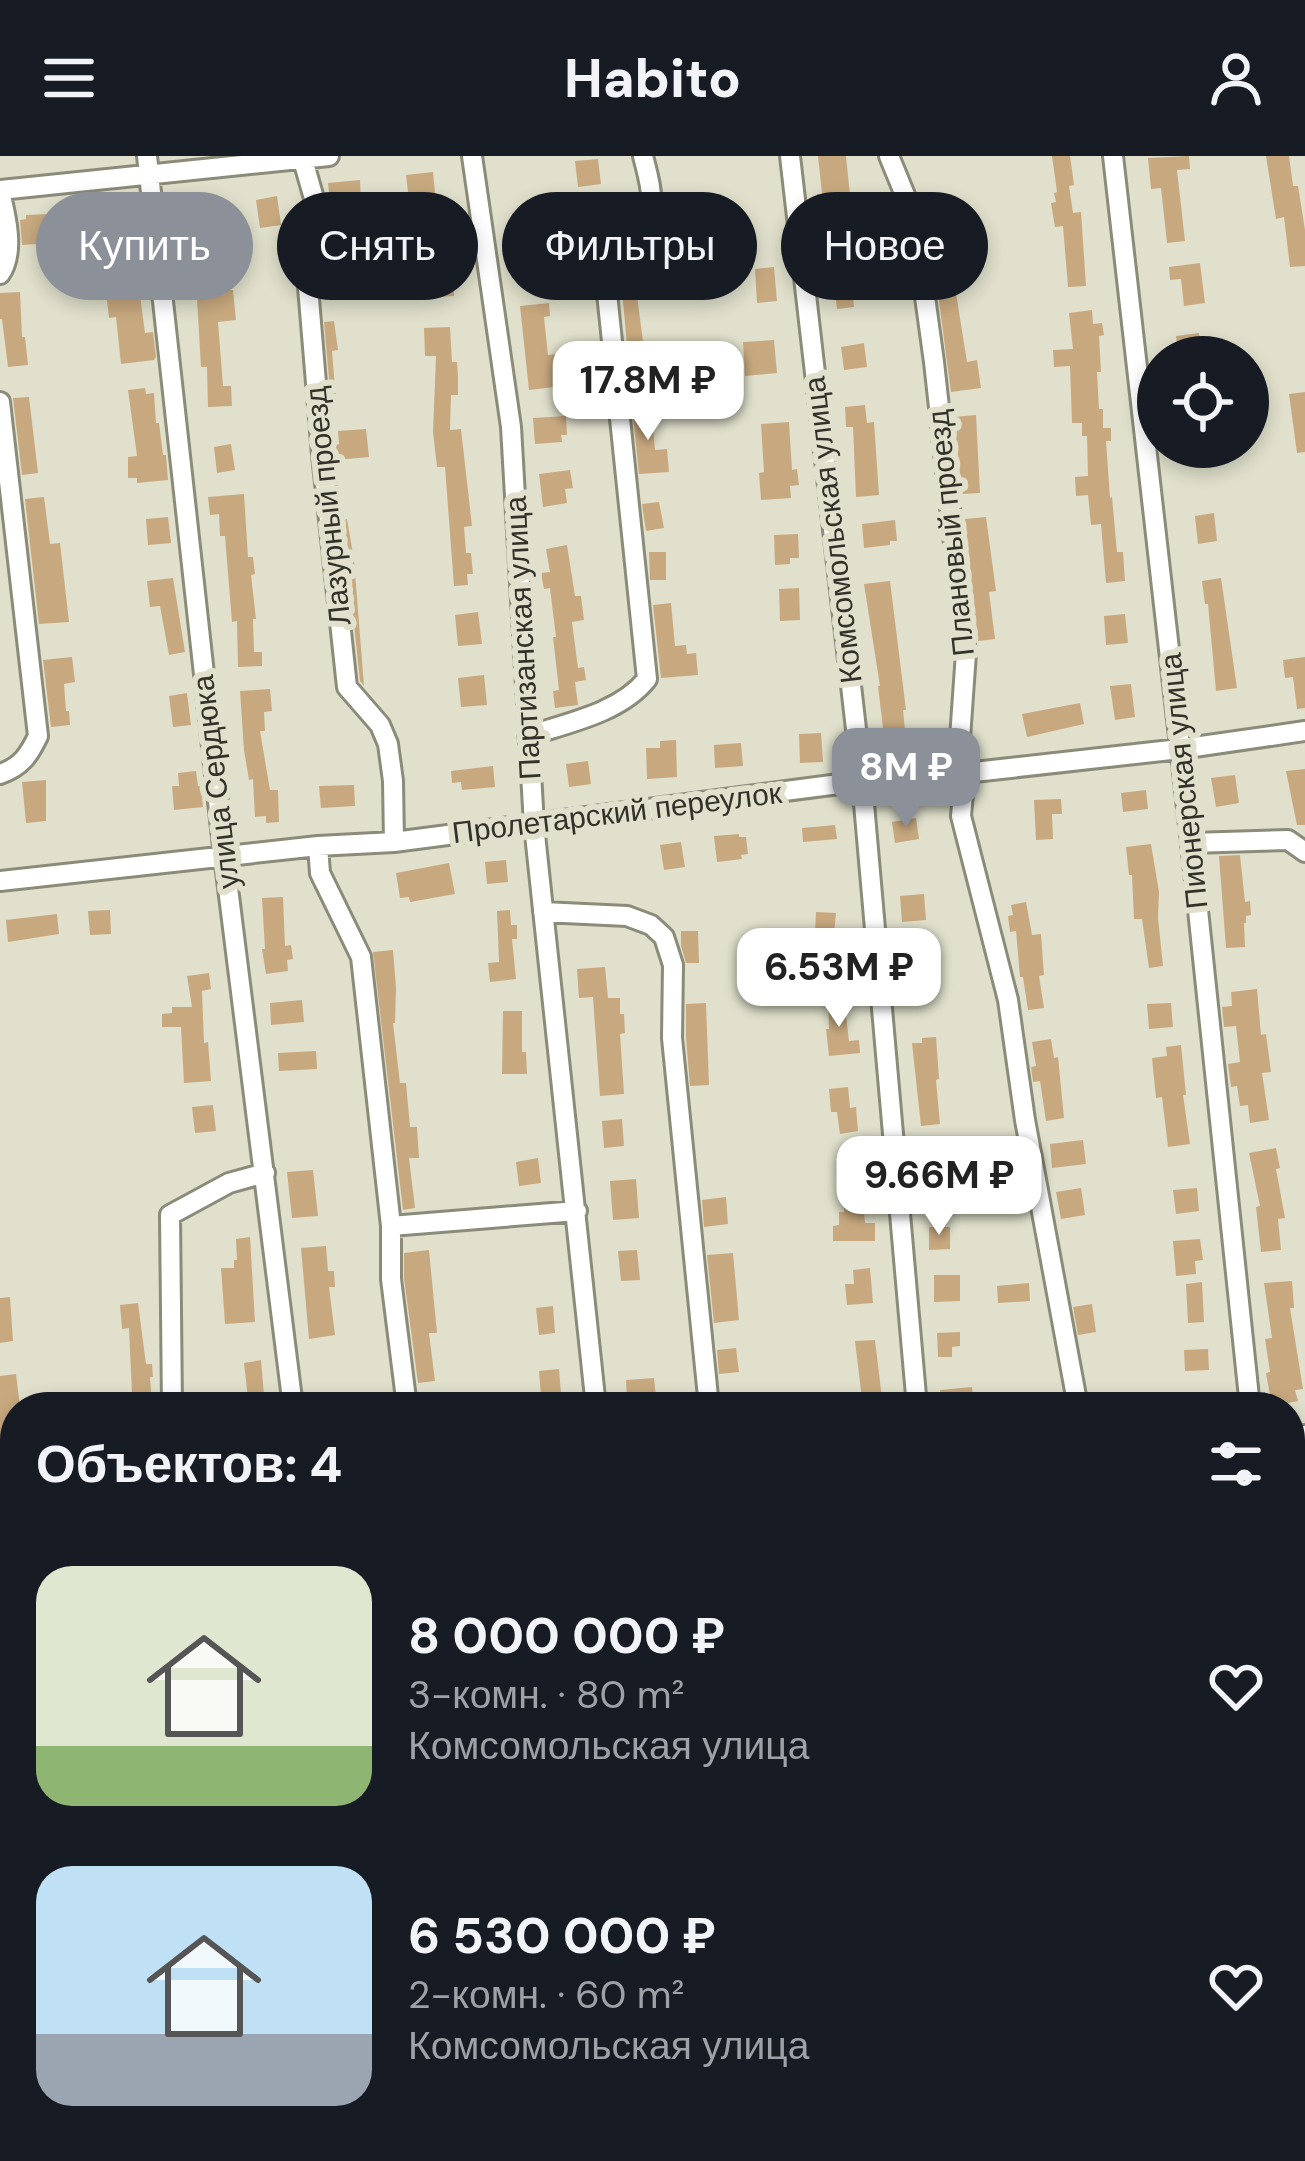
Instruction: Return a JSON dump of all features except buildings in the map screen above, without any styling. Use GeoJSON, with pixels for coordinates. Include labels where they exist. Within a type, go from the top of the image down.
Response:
{"type":"FeatureCollection","features":[{"type":"Feature","properties":{"kind":"street"},"geometry":{"type":"LineString","coordinates":[[0,274],[8,263],[8,245],[0,191],[148,165],[329,156]]}},
{"type":"Feature","properties":{"kind":"street","name":"Партизанская улица"},"geometry":{"type":"LineString","coordinates":[[472,156],[511,427],[533,825],[595,1392]]}},
{"type":"Feature","properties":{"kind":"street"},"geometry":{"type":"LineString","coordinates":[[528,736],[602,710],[637,691],[646,679],[605,274],[606,246],[623,232],[632,236],[641,231],[654,198],[643,156]]}},
{"type":"Feature","properties":{"kind":"street","name":"Комсомольская улица"},"geometry":{"type":"LineString","coordinates":[[790,156],[862,781],[916,1392]]}},
{"type":"Feature","properties":{"kind":"street","name":"Плановый проезд"},"geometry":{"type":"LineString","coordinates":[[890,156],[914,217],[966,653],[961,816],[1008,1000],[1075,1392]]}},
{"type":"Feature","properties":{"kind":"street","name":"Пионерская улица"},"geometry":{"type":"LineString","coordinates":[[1113,156],[1248,1392]]}},
{"type":"Feature","properties":{"kind":"street","name":"Лазурный проезд"},"geometry":{"type":"LineString","coordinates":[[303,160],[319,216],[306,263],[347,686],[380,725],[388,744],[394,842]]}},
{"type":"Feature","properties":{"kind":"street","name":"улица Сердюка"},"geometry":{"type":"LineString","coordinates":[[148,165],[224,856],[291,1392]]}},
{"type":"Feature","properties":{"kind":"street"},"geometry":{"type":"LineString","coordinates":[[0,402],[38,736],[28,757],[0,774]]}},
{"type":"Feature","properties":{"kind":"street","name":"Пролетарский переулок"},"geometry":{"type":"LineString","coordinates":[[0,881],[394,842],[862,781],[1180,749],[1305,731]]}},
{"type":"Feature","properties":{"kind":"street"},"geometry":{"type":"LineString","coordinates":[[1191,843],[1288,840],[1305,852]]}},
{"type":"Feature","properties":{"kind":"street"},"geometry":{"type":"LineString","coordinates":[[318,846],[320,873],[361,957],[405,1392]]}},
{"type":"Feature","properties":{"kind":"street"},"geometry":{"type":"LineString","coordinates":[[543,912],[627,916],[651,925],[664,938],[673,965],[672,1038],[707,1392]]}},
{"type":"Feature","properties":{"kind":"street"},"geometry":{"type":"LineString","coordinates":[[172,1392],[170,1215],[229,1184],[265,1173]]}},
{"type":"Feature","properties":{"kind":"street"},"geometry":{"type":"LineString","coordinates":[[391,1226],[577,1211]]}}]}
